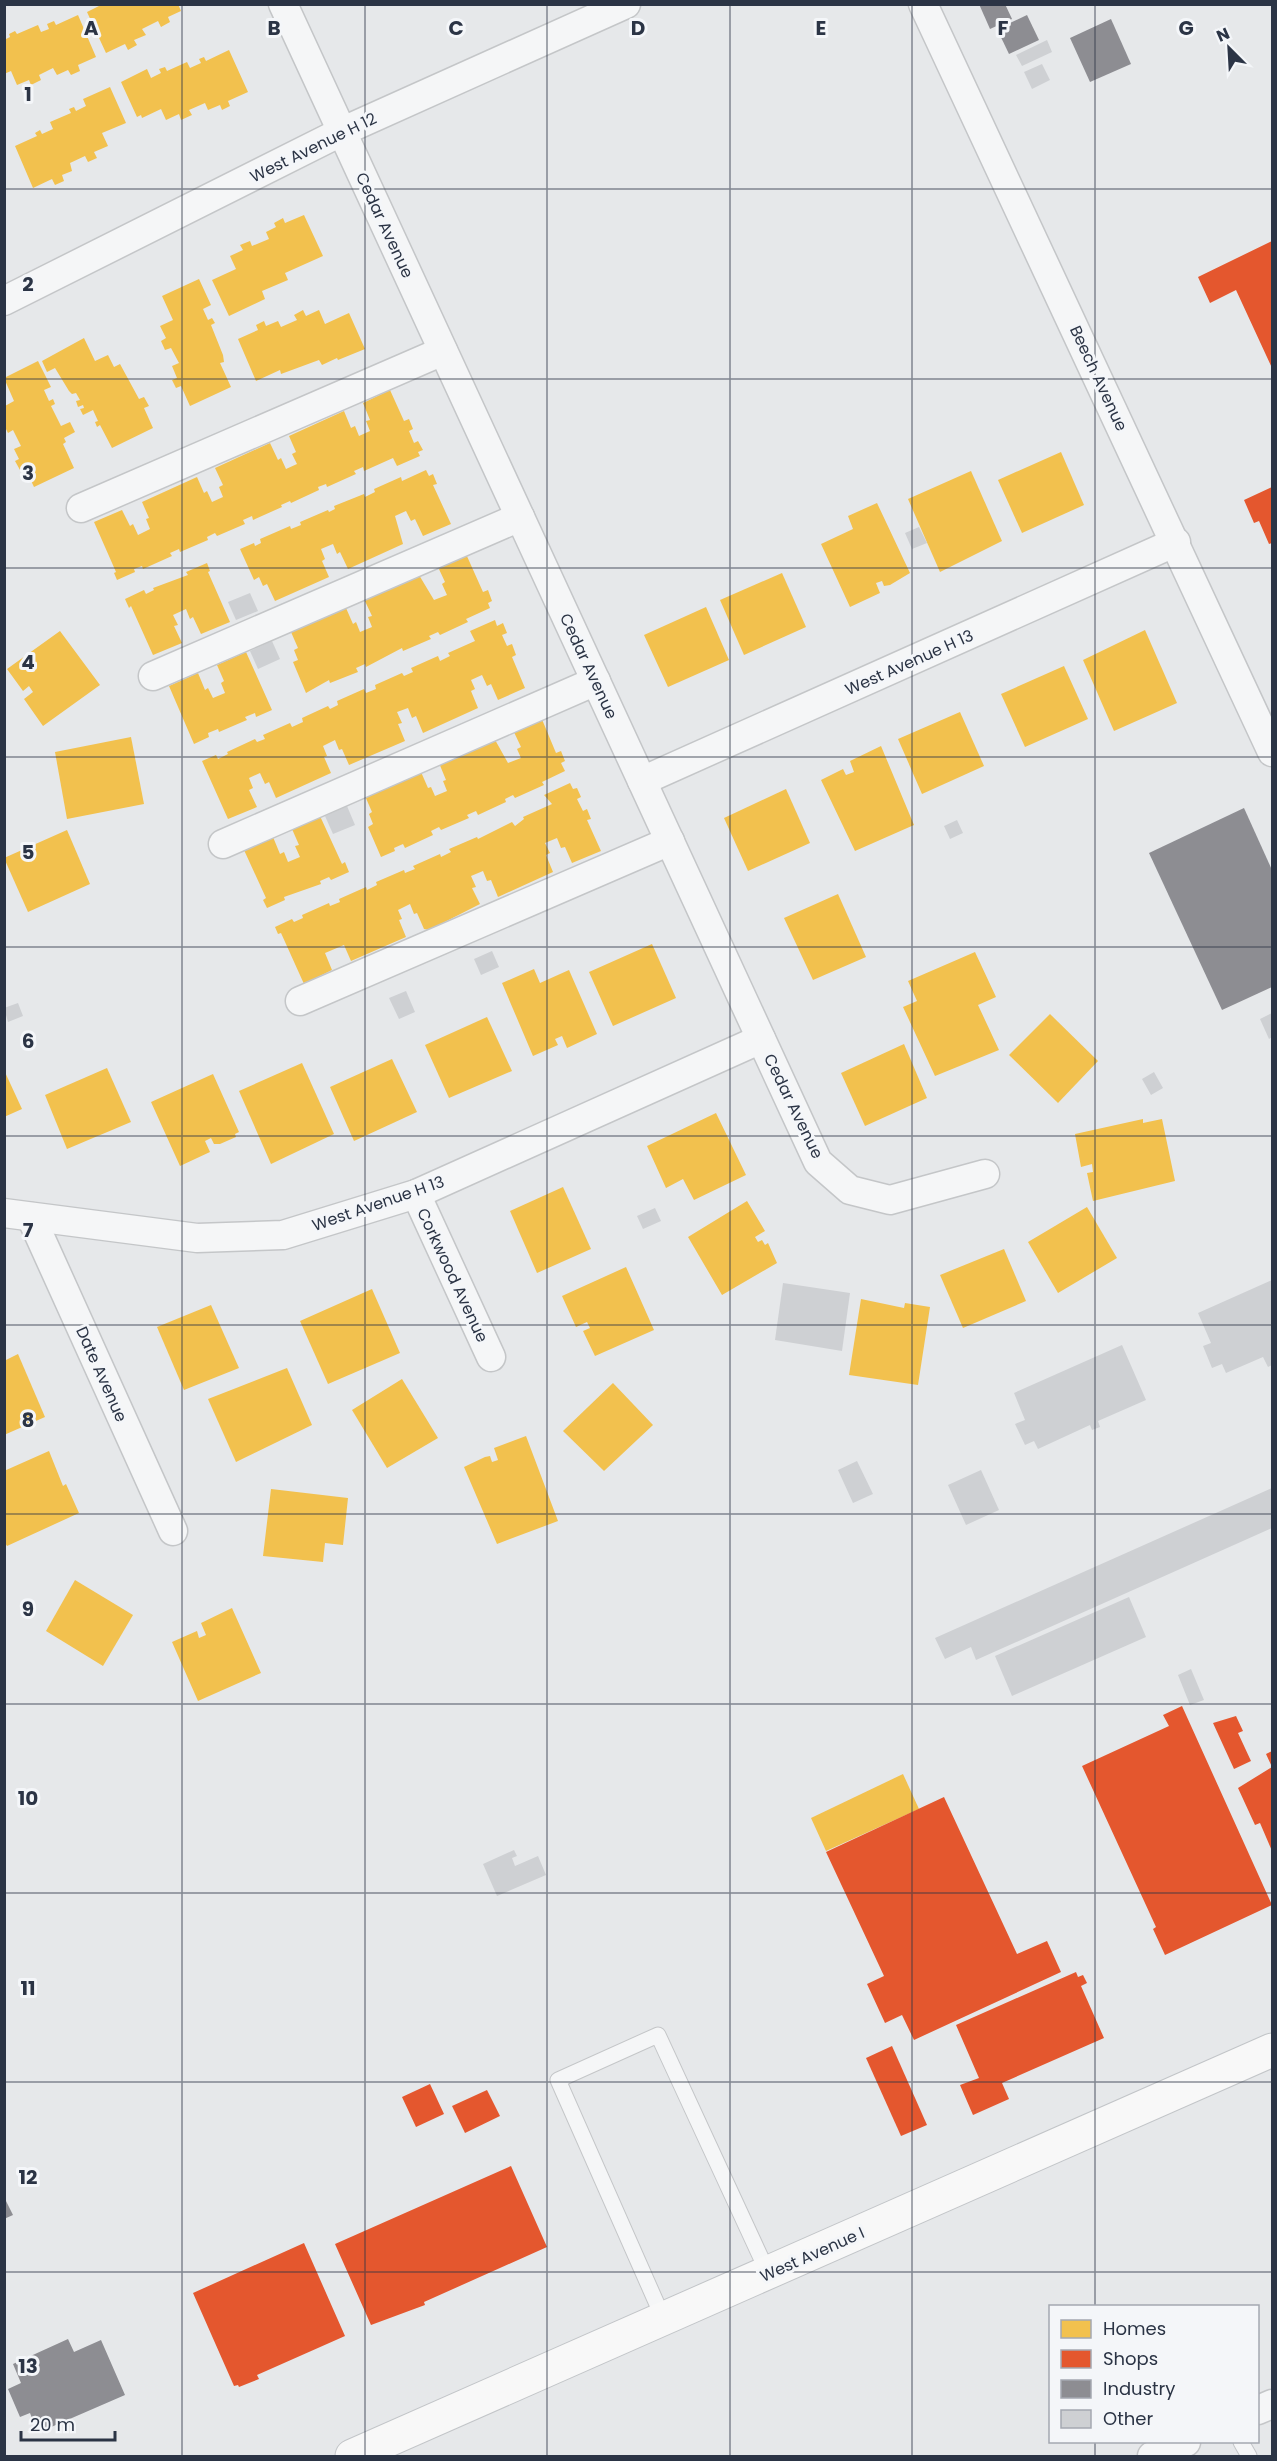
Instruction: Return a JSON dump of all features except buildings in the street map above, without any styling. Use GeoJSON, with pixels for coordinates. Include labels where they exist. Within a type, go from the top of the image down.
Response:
{"type":"FeatureCollection","features":[{"type":"Feature","properties":{"kind":"main road","name":"West Avenue I"},"geometry":{"type":"LineString","coordinates":[[352,2457],[1272,2050]]}},
{"type":"Feature","properties":{"kind":"street","name":"Cedar Avenue"},"geometry":{"type":"LineString","coordinates":[[283,4],[818,1162],[850,1190],[890,1200],[985,1174]]}},
{"type":"Feature","properties":{"kind":"street","name":"West Avenue H 12"},"geometry":{"type":"LineString","coordinates":[[5,300],[341,132],[626,4]]}},
{"type":"Feature","properties":{"kind":"street","name":"Beech Avenue"},"geometry":{"type":"LineString","coordinates":[[923,4],[1272,752]]}},
{"type":"Feature","properties":{"kind":"street"},"geometry":{"type":"LineString","coordinates":[[81,508],[443,351]]}},
{"type":"Feature","properties":{"kind":"street"},"geometry":{"type":"LineString","coordinates":[[153,676],[520,517]]}},
{"type":"Feature","properties":{"kind":"street","name":"West Avenue H 13"},"geometry":{"type":"LineString","coordinates":[[642,781],[1176,542]]}},
{"type":"Feature","properties":{"kind":"street"},"geometry":{"type":"LineString","coordinates":[[223,844],[596,681]]}},
{"type":"Feature","properties":{"kind":"street"},"geometry":{"type":"LineString","coordinates":[[300,1001],[669,841]]}},
{"type":"Feature","properties":{"kind":"street","name":"West Avenue H 13"},"geometry":{"type":"LineString","coordinates":[[18,1215],[197,1238],[283,1235],[416,1194],[761,1039]]}},
{"type":"Feature","properties":{"kind":"street","name":"Corkwood Avenue"},"geometry":{"type":"LineString","coordinates":[[416,1194],[491,1357]]}},
{"type":"Feature","properties":{"kind":"street","name":"Date Avenue"},"geometry":{"type":"LineString","coordinates":[[18,1215],[172,1531]]}},
{"type":"Feature","properties":{"kind":"street"},"geometry":{"type":"LineString","coordinates":[[1152,2457],[1184,2443]]}},
{"type":"Feature","properties":{"kind":"lane"},"geometry":{"type":"LineString","coordinates":[[664,2320],[558,2080],[658,2035],[768,2273]]}},
{"type":"Feature","properties":{"kind":"lane"},"geometry":{"type":"LineString","coordinates":[[1242,2443],[1249,2457]]}}]}
